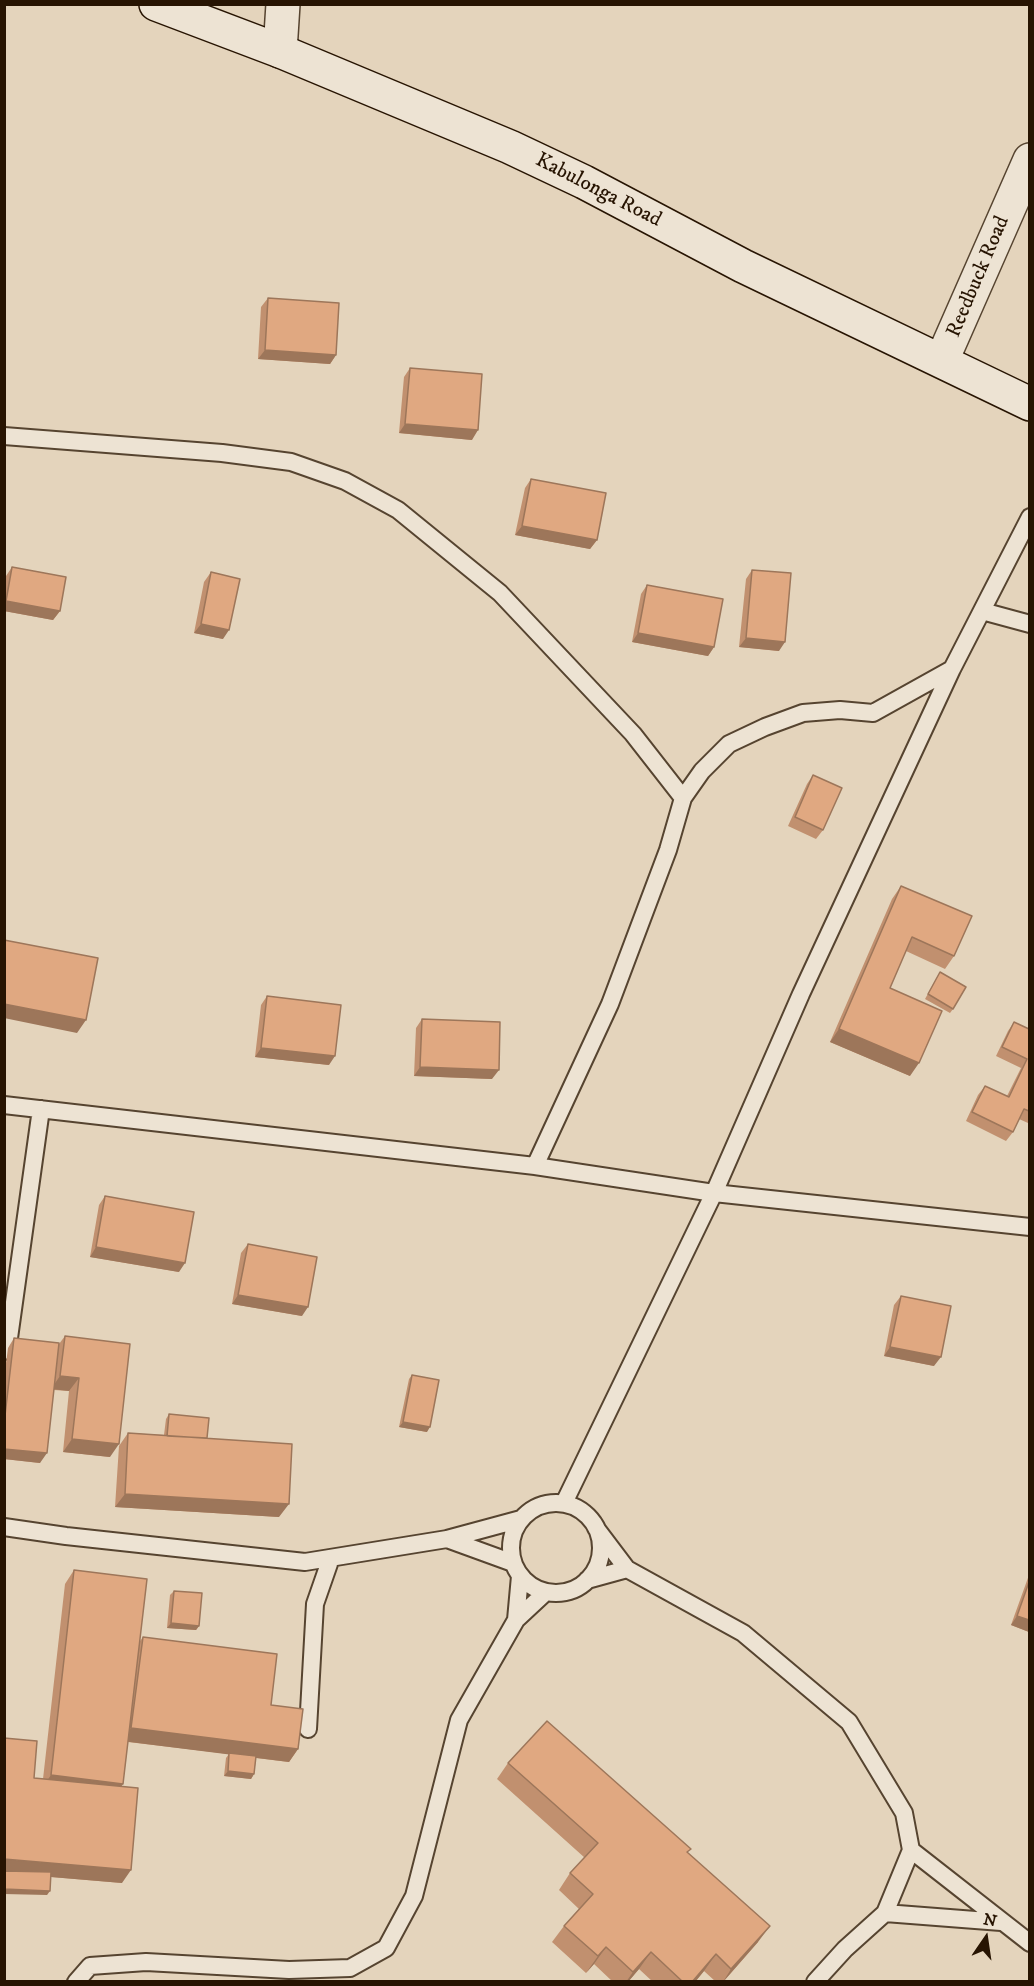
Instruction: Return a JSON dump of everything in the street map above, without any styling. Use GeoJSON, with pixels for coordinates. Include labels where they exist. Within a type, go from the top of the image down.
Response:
{"type":"FeatureCollection","features":[{"type":"Feature","properties":{"kind":"main road","name":"Kabulonga Road"},"geometry":{"type":"LineString","coordinates":[[156,4],[280,51],[510,147],[574,177],[743,266],[942,360],[1029,404]]}},
{"type":"Feature","properties":{"kind":"main road"},"geometry":{"type":"LineString","coordinates":[[280,51],[283,4]]}},
{"type":"Feature","properties":{"kind":"main road","name":"Reedbuck Road"},"geometry":{"type":"LineString","coordinates":[[942,360],[1029,160]]}},
{"type":"Feature","properties":{"kind":"lane"},"geometry":{"type":"LineString","coordinates":[[4,436],[222,453],[291,462],[345,481],[398,510],[500,593],[633,734],[683,798]]}},
{"type":"Feature","properties":{"kind":"lane"},"geometry":{"type":"LineString","coordinates":[[564,1503],[714,1193],[801,994],[952,669],[1029,517]]}},
{"type":"Feature","properties":{"kind":"lane"},"geometry":{"type":"LineString","coordinates":[[982,611],[1029,624]]}},
{"type":"Feature","properties":{"kind":"lane"},"geometry":{"type":"LineString","coordinates":[[535,1166],[610,1004],[668,850],[683,798],[702,771],[729,744],[803,713],[840,710],[873,713],[952,669]]}},
{"type":"Feature","properties":{"kind":"lane"},"geometry":{"type":"LineString","coordinates":[[4,1105],[535,1166],[714,1193],[1029,1227]]}},
{"type":"Feature","properties":{"kind":"lane"},"geometry":{"type":"LineString","coordinates":[[4,1351],[9,1338],[41,1109]]}},
{"type":"Feature","properties":{"kind":"lane"},"geometry":{"type":"LineString","coordinates":[[516,1620],[517,1570],[511,1547],[513,1534],[521,1520],[533,1509],[548,1503],[564,1503],[588,1516],[627,1569],[743,1633],[849,1722],[904,1813],[911,1850],[885,1913],[845,1949],[815,1982]]}},
{"type":"Feature","properties":{"kind":"lane"},"geometry":{"type":"LineString","coordinates":[[4,1527],[305,1562],[447,1539],[521,1520]]}},
{"type":"Feature","properties":{"kind":"lane"},"geometry":{"type":"LineString","coordinates":[[447,1539],[517,1570],[531,1587],[545,1593],[561,1594],[575,1590],[596,1569],[600,1556],[600,1542],[596,1528]]}},
{"type":"Feature","properties":{"kind":"lane"},"geometry":{"type":"LineString","coordinates":[[308,1729],[315,1604],[331,1558]]}},
{"type":"Feature","properties":{"kind":"lane"},"geometry":{"type":"LineString","coordinates":[[587,1580],[627,1569]]}},
{"type":"Feature","properties":{"kind":"lane"},"geometry":{"type":"LineString","coordinates":[[76,1982],[90,1966],[146,1962],[290,1970],[350,1968],[386,1947],[414,1896],[459,1720],[516,1620],[545,1593]]}},
{"type":"Feature","properties":{"kind":"lane"},"geometry":{"type":"LineString","coordinates":[[911,1850],[1029,1943]]}},
{"type":"Feature","properties":{"kind":"lane"},"geometry":{"type":"LineString","coordinates":[[885,1913],[1002,1922]]}},
{"type":"Feature","properties":{"kind":"building"},"geometry":{"type":"Polygon","coordinates":[[[268,298],[339,303],[336,355],[265,350],[268,298]]]}},
{"type":"Feature","properties":{"kind":"building"},"geometry":{"type":"Polygon","coordinates":[[[410,368],[482,374],[478,430],[405,424],[410,368]]]}},
{"type":"Feature","properties":{"kind":"building"},"geometry":{"type":"Polygon","coordinates":[[[531,479],[606,493],[597,540],[522,526],[531,479]]]}},
{"type":"Feature","properties":{"kind":"building"},"geometry":{"type":"Polygon","coordinates":[[[12,567],[66,577],[60,611],[6,601],[12,567]]]}},
{"type":"Feature","properties":{"kind":"building"},"geometry":{"type":"Polygon","coordinates":[[[752,570],[791,573],[785,642],[746,638],[752,570]]]}},
{"type":"Feature","properties":{"kind":"building"},"geometry":{"type":"Polygon","coordinates":[[[211,572],[240,579],[229,630],[201,624],[211,572]]]}},
{"type":"Feature","properties":{"kind":"building"},"geometry":{"type":"Polygon","coordinates":[[[647,585],[723,599],[714,647],[638,633],[647,585]]]}},
{"type":"Feature","properties":{"kind":"building"},"geometry":{"type":"Polygon","coordinates":[[[813,775],[842,788],[823,830],[795,817],[813,775]]]}},
{"type":"Feature","properties":{"kind":"building"},"geometry":{"type":"Polygon","coordinates":[[[901,886],[972,916],[954,956],[912,937],[890,988],[942,1011],[919,1063],[839,1029],[901,886]]]}},
{"type":"Feature","properties":{"kind":"building"},"geometry":{"type":"Polygon","coordinates":[[[4,940],[98,958],[86,1020],[4,1004],[4,940]]]}},
{"type":"Feature","properties":{"kind":"building"},"geometry":{"type":"Polygon","coordinates":[[[940,972],[966,987],[953,1009],[928,994],[940,972]]]}},
{"type":"Feature","properties":{"kind":"building"},"geometry":{"type":"Polygon","coordinates":[[[267,996],[341,1005],[335,1056],[261,1048],[267,996]]]}},
{"type":"Feature","properties":{"kind":"building"},"geometry":{"type":"Polygon","coordinates":[[[422,1019],[500,1022],[499,1070],[420,1067],[422,1019]]]}},
{"type":"Feature","properties":{"kind":"building"},"geometry":{"type":"Polygon","coordinates":[[[1014,1022],[1029,1029],[1029,1111],[1024,1109],[1013,1132],[972,1112],[985,1086],[1009,1097],[1027,1059],[1002,1047],[1014,1022]]]}},
{"type":"Feature","properties":{"kind":"building"},"geometry":{"type":"Polygon","coordinates":[[[105,1196],[194,1212],[185,1263],[96,1247],[105,1196]]]}},
{"type":"Feature","properties":{"kind":"building"},"geometry":{"type":"Polygon","coordinates":[[[248,1244],[317,1257],[308,1307],[238,1295],[248,1244]]]}},
{"type":"Feature","properties":{"kind":"building"},"geometry":{"type":"Polygon","coordinates":[[[901,1296],[951,1306],[941,1357],[890,1347],[901,1296]]]}},
{"type":"Feature","properties":{"kind":"building"},"geometry":{"type":"Polygon","coordinates":[[[65,1336],[130,1344],[119,1444],[72,1439],[79,1378],[60,1376],[65,1336]]]}},
{"type":"Feature","properties":{"kind":"building"},"geometry":{"type":"Polygon","coordinates":[[[14,1338],[59,1343],[47,1453],[4,1449],[4,1424],[14,1338]]]}},
{"type":"Feature","properties":{"kind":"building"},"geometry":{"type":"Polygon","coordinates":[[[412,1375],[439,1380],[430,1427],[403,1422],[412,1375]]]}},
{"type":"Feature","properties":{"kind":"building"},"geometry":{"type":"Polygon","coordinates":[[[169,1414],[209,1418],[207,1438],[167,1436],[169,1414]]]}},
{"type":"Feature","properties":{"kind":"building"},"geometry":{"type":"Polygon","coordinates":[[[128,1433],[292,1444],[289,1504],[125,1494],[128,1433]]]}},
{"type":"Feature","properties":{"kind":"building"},"geometry":{"type":"Polygon","coordinates":[[[74,1570],[147,1579],[123,1784],[51,1775],[74,1570]]]}},
{"type":"Feature","properties":{"kind":"building"},"geometry":{"type":"Polygon","coordinates":[[[1029,1582],[1029,1620],[1017,1616],[1029,1582]]]}},
{"type":"Feature","properties":{"kind":"building"},"geometry":{"type":"Polygon","coordinates":[[[174,1591],[202,1593],[199,1626],[171,1623],[174,1591]]]}},
{"type":"Feature","properties":{"kind":"building"},"geometry":{"type":"Polygon","coordinates":[[[143,1637],[277,1654],[271,1705],[303,1709],[298,1749],[131,1728],[143,1637]]]}},
{"type":"Feature","properties":{"kind":"building"},"geometry":{"type":"Polygon","coordinates":[[[547,1721],[691,1849],[687,1852],[770,1926],[731,1969],[716,1954],[692,1982],[683,1982],[651,1952],[633,1972],[606,1947],[598,1956],[564,1926],[593,1894],[570,1873],[598,1843],[508,1763],[547,1721]]]}},
{"type":"Feature","properties":{"kind":"building"},"geometry":{"type":"Polygon","coordinates":[[[4,1738],[37,1741],[34,1778],[138,1788],[131,1870],[4,1859],[4,1738]]]}},
{"type":"Feature","properties":{"kind":"building"},"geometry":{"type":"Polygon","coordinates":[[[229,1753],[256,1756],[254,1774],[228,1771],[229,1753]]]}},
{"type":"Feature","properties":{"kind":"building"},"geometry":{"type":"Polygon","coordinates":[[[4,1871],[51,1872],[50,1891],[4,1889],[4,1871]]]}}]}
